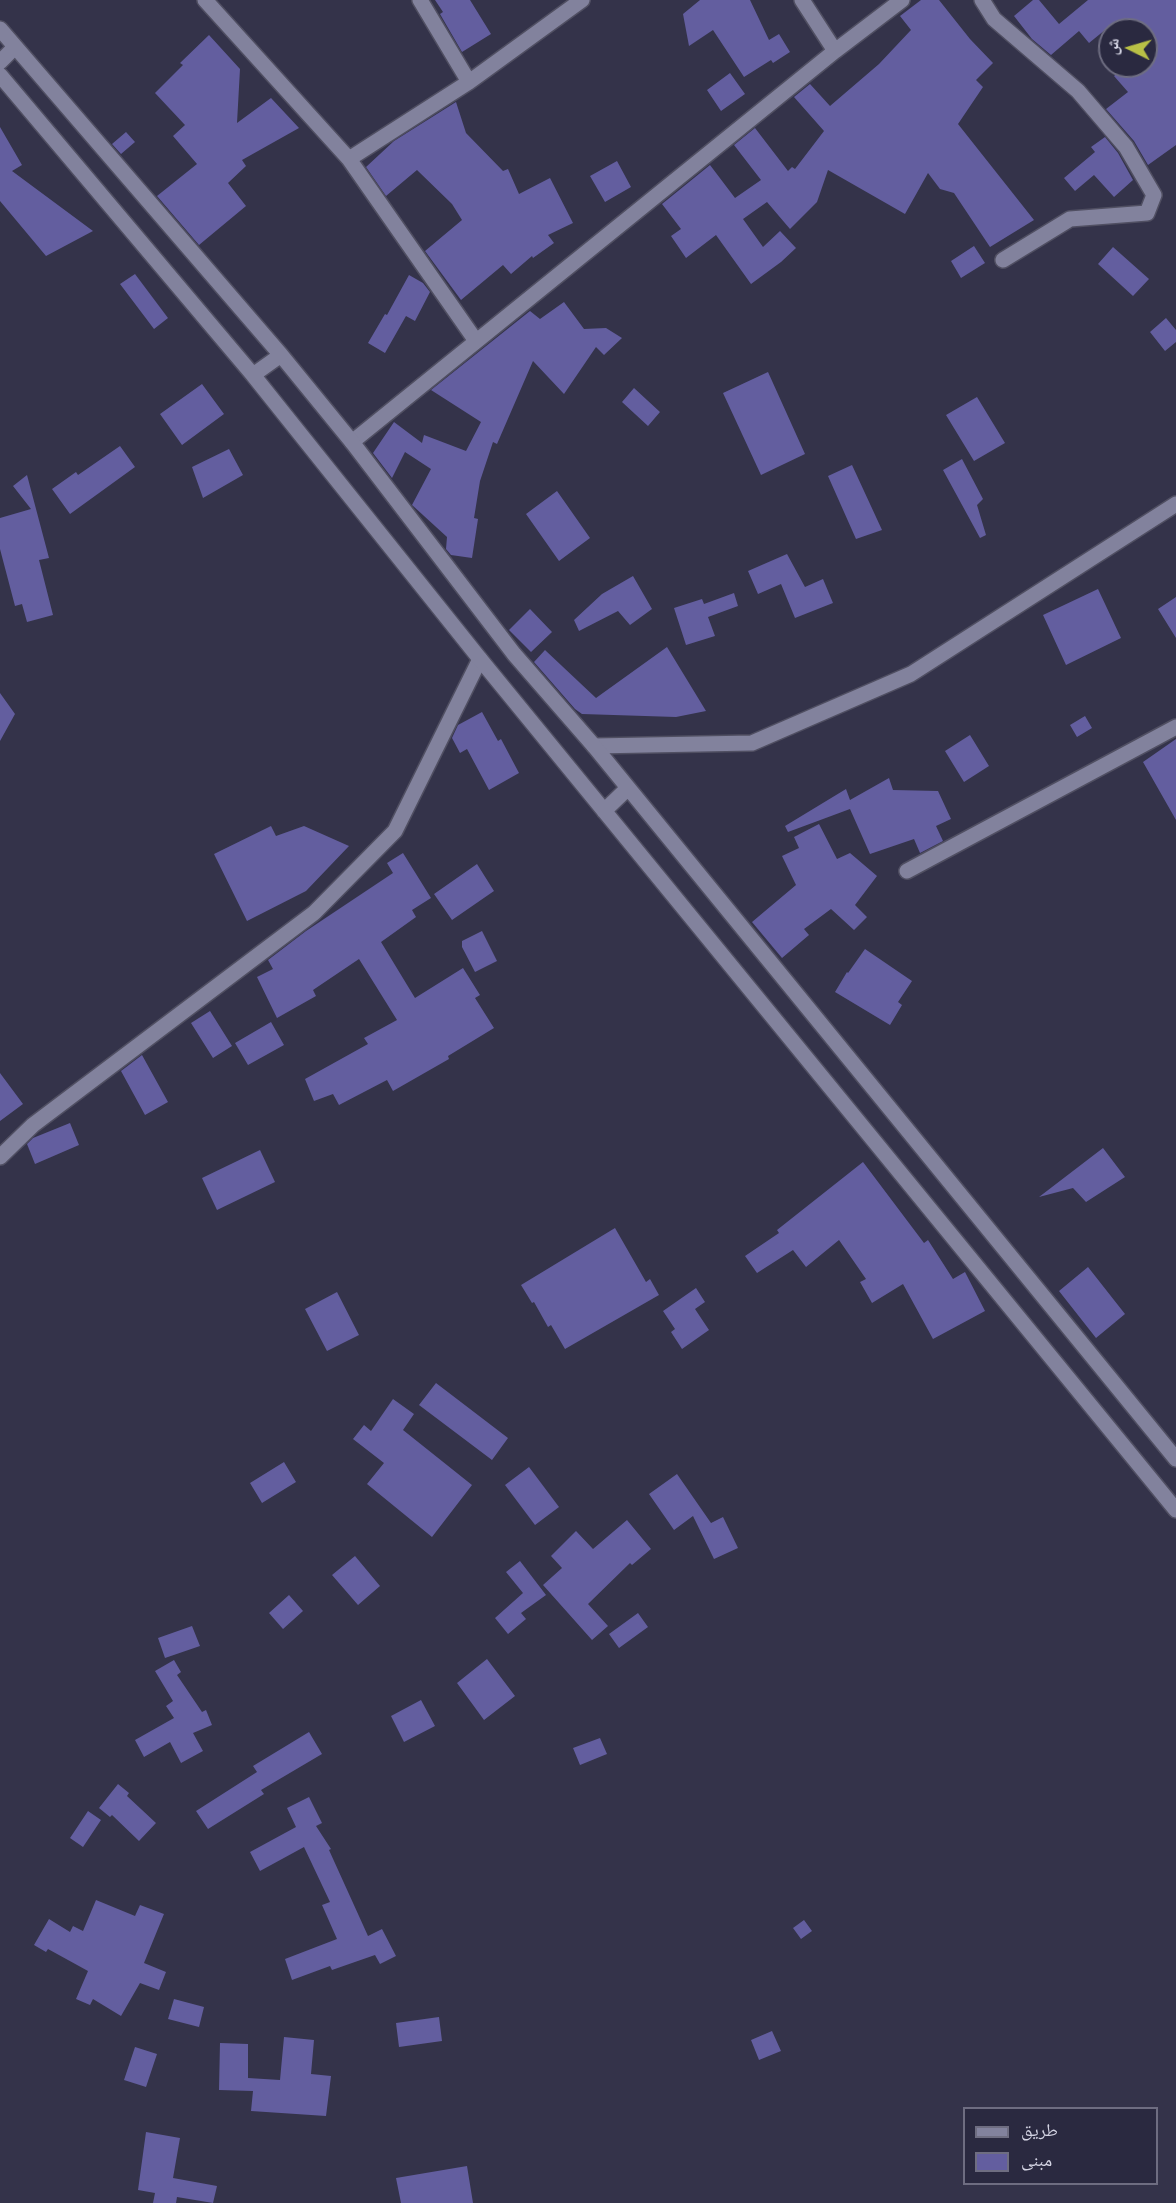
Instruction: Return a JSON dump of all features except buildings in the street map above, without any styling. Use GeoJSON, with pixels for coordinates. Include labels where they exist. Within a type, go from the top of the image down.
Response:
{"type":"FeatureCollection","features":[{"type":"Feature","properties":{"kind":"main road"},"geometry":{"type":"LineString","coordinates":[[205,0],[349,159],[476,341]]}},
{"type":"Feature","properties":{"kind":"main road"},"geometry":{"type":"LineString","coordinates":[[420,0],[469,82]]}},
{"type":"Feature","properties":{"kind":"main road"},"geometry":{"type":"LineString","coordinates":[[349,159],[469,82],[582,0]]}},
{"type":"Feature","properties":{"kind":"main road"},"geometry":{"type":"LineString","coordinates":[[802,0],[835,51]]}},
{"type":"Feature","properties":{"kind":"main road"},"geometry":{"type":"LineString","coordinates":[[352,442],[835,51],[902,0]]}},
{"type":"Feature","properties":{"kind":"main road"},"geometry":{"type":"LineString","coordinates":[[982,0],[993,19],[1078,92],[1126,147],[1154,195],[1147,213],[1070,219],[1003,260]]}},
{"type":"Feature","properties":{"kind":"main road"},"geometry":{"type":"LineString","coordinates":[[0,29],[281,355],[352,442],[514,654],[594,746],[1176,1459]]}},
{"type":"Feature","properties":{"kind":"main road"},"geometry":{"type":"LineString","coordinates":[[0,62],[15,47]]}},
{"type":"Feature","properties":{"kind":"main road"},"geometry":{"type":"LineString","coordinates":[[0,75],[253,375],[604,811],[1176,1510]]}},
{"type":"Feature","properties":{"kind":"main road"},"geometry":{"type":"LineString","coordinates":[[253,375],[281,355]]}},
{"type":"Feature","properties":{"kind":"main road"},"geometry":{"type":"LineString","coordinates":[[594,746],[752,743],[911,675],[1176,504]]}},
{"type":"Feature","properties":{"kind":"main road"},"geometry":{"type":"LineString","coordinates":[[0,1157],[33,1125],[314,913],[395,831],[480,658]]}},
{"type":"Feature","properties":{"kind":"main road"},"geometry":{"type":"LineString","coordinates":[[907,871],[1176,727]]}},
{"type":"Feature","properties":{"kind":"main road"},"geometry":{"type":"LineString","coordinates":[[604,811],[628,788]]}}]}
